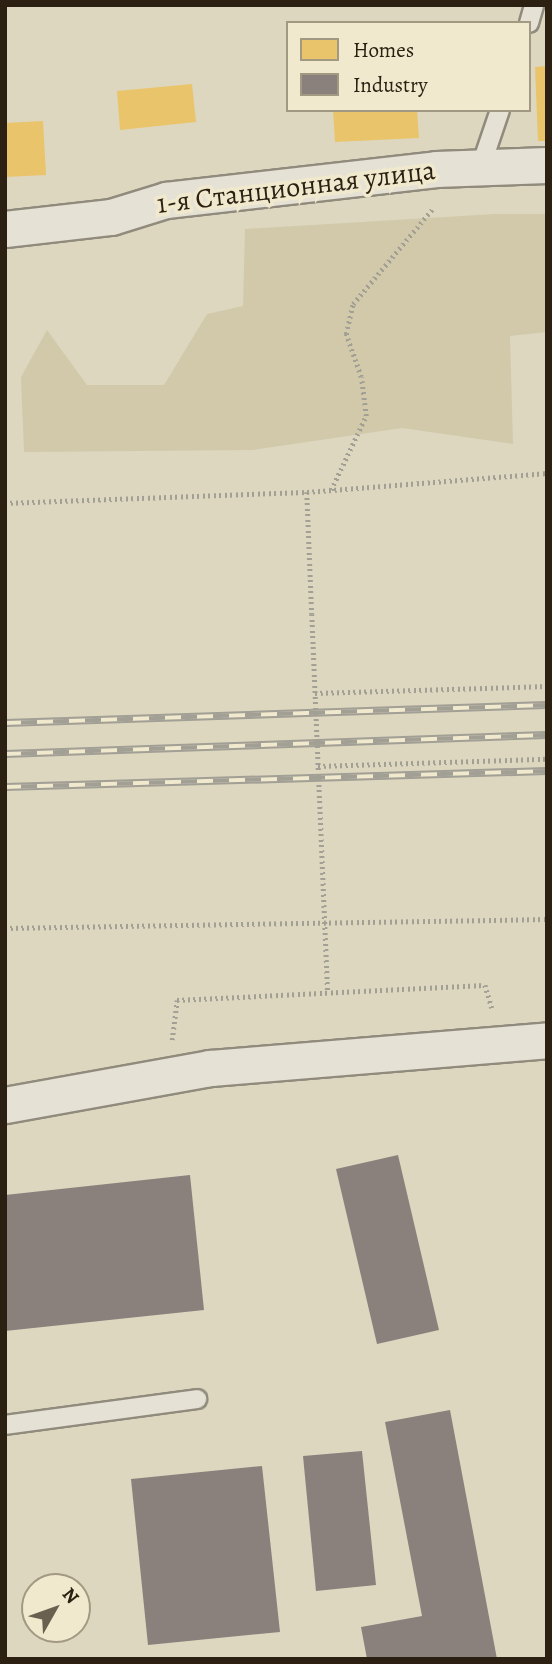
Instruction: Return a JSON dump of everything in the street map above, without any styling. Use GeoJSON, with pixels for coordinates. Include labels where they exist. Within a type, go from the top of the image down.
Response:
{"type":"FeatureCollection","features":[{"type":"Feature","properties":{"kind":"street","name":"1-я Станционная улица"},"geometry":{"type":"LineString","coordinates":[[5,229],[111,217],[166,200],[481,166],[547,165]]}},
{"type":"Feature","properties":{"kind":"street"},"geometry":{"type":"LineString","coordinates":[[5,1105],[210,1068],[547,1040]]}},
{"type":"Feature","properties":{"kind":"lane"},"geometry":{"type":"LineString","coordinates":[[481,166],[499,112]]}},
{"type":"Feature","properties":{"kind":"lane"},"geometry":{"type":"LineString","coordinates":[[5,1424],[197,1399]]}},
{"type":"Feature","properties":{"kind":"path"},"geometry":{"type":"LineString","coordinates":[[330,491],[366,416],[361,377],[346,334],[353,304],[371,277],[440,201]]}},
{"type":"Feature","properties":{"kind":"path"},"geometry":{"type":"LineString","coordinates":[[5,503],[330,491],[547,473]]}},
{"type":"Feature","properties":{"kind":"path"},"geometry":{"type":"LineString","coordinates":[[307,492],[328,993]]}},
{"type":"Feature","properties":{"kind":"path"},"geometry":{"type":"LineString","coordinates":[[315,693],[547,686]]}},
{"type":"Feature","properties":{"kind":"path"},"geometry":{"type":"LineString","coordinates":[[318,766],[547,759]]}},
{"type":"Feature","properties":{"kind":"path"},"geometry":{"type":"LineString","coordinates":[[5,929],[547,919]]}},
{"type":"Feature","properties":{"kind":"path"},"geometry":{"type":"LineString","coordinates":[[177,1000],[485,985]]}},
{"type":"Feature","properties":{"kind":"shaded area"},"geometry":{"type":"Polygon","coordinates":[[[495,214],[547,214],[547,332],[510,336],[513,444],[402,428],[253,450],[24,452],[21,377],[47,330],[87,385],[164,385],[207,314],[243,306],[245,229],[495,214]]]}},
{"type":"Feature","properties":{"kind":"building: Homes"},"geometry":{"type":"Polygon","coordinates":[[[547,66],[547,141],[538,141],[535,67],[547,66]]]}},
{"type":"Feature","properties":{"kind":"building: Homes"},"geometry":{"type":"Polygon","coordinates":[[[192,84],[196,122],[120,130],[117,91],[192,84]]]}},
{"type":"Feature","properties":{"kind":"building: Homes"},"geometry":{"type":"Polygon","coordinates":[[[333,112],[417,112],[419,138],[335,142],[333,112]]]}},
{"type":"Feature","properties":{"kind":"building: Homes"},"geometry":{"type":"Polygon","coordinates":[[[43,121],[46,175],[5,177],[5,123],[43,121]]]}},
{"type":"Feature","properties":{"kind":"building: Industry"},"geometry":{"type":"Polygon","coordinates":[[[398,1155],[439,1330],[377,1344],[336,1169],[398,1155]]]}},
{"type":"Feature","properties":{"kind":"building: Industry"},"geometry":{"type":"Polygon","coordinates":[[[190,1175],[204,1310],[5,1331],[5,1195],[190,1175]]]}},
{"type":"Feature","properties":{"kind":"building: Industry"},"geometry":{"type":"Polygon","coordinates":[[[450,1410],[497,1659],[367,1659],[361,1627],[422,1616],[385,1422],[450,1410]]]}},
{"type":"Feature","properties":{"kind":"building: Industry"},"geometry":{"type":"Polygon","coordinates":[[[362,1451],[376,1585],[316,1591],[303,1456],[362,1451]]]}},
{"type":"Feature","properties":{"kind":"building: Industry"},"geometry":{"type":"Polygon","coordinates":[[[262,1466],[280,1632],[148,1645],[131,1479],[262,1466]]]}},
{"type":"Feature","properties":{"kind":"railway"},"geometry":{"type":"LineString","coordinates":[[5,723],[547,705]]}},
{"type":"Feature","properties":{"kind":"railway"},"geometry":{"type":"LineString","coordinates":[[5,754],[547,735]]}},
{"type":"Feature","properties":{"kind":"railway"},"geometry":{"type":"LineString","coordinates":[[5,787],[547,771]]}}]}
